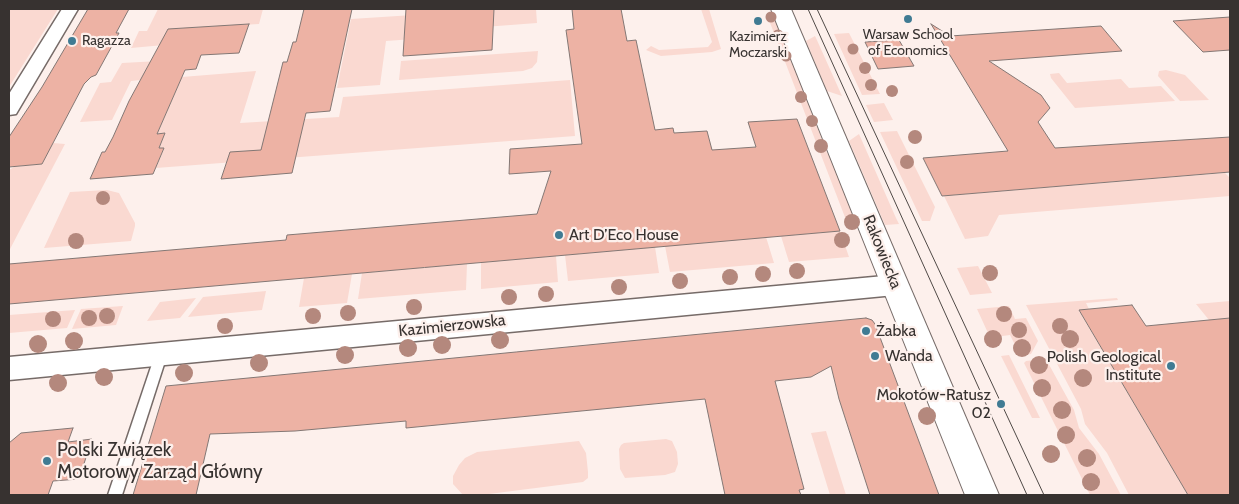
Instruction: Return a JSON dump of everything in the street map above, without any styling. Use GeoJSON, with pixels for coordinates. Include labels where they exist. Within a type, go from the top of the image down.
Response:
{"type":"FeatureCollection","features":[{"type":"Feature","properties":{"kind":"street"},"geometry":{"type":"LineString","coordinates":[[9,109],[70,9]]}},
{"type":"Feature","properties":{"kind":"street","name":"Rakowiecka"},"geometry":{"type":"LineString","coordinates":[[781,9],[982,495]]}},
{"type":"Feature","properties":{"kind":"street","name":"Kazimierzowska"},"geometry":{"type":"LineString","coordinates":[[9,369],[895,285]]}},
{"type":"Feature","properties":{"kind":"lane"},"geometry":{"type":"LineString","coordinates":[[115,495],[161,355]]}},
{"type":"Feature","properties":{"kind":"shaded area"},"geometry":{"type":"Polygon","coordinates":[[[9,9],[58,9],[9,87],[9,9]]]}},
{"type":"Feature","properties":{"kind":"shaded area"},"geometry":{"type":"Polygon","coordinates":[[[158,9],[263,9],[259,24],[172,29],[164,45],[131,48],[139,31],[147,31],[158,9]]]}},
{"type":"Feature","properties":{"kind":"shaded area"},"geometry":{"type":"Polygon","coordinates":[[[506,9],[536,9],[537,23],[484,27],[455,36],[386,41],[380,85],[337,88],[351,19],[506,9]]]}},
{"type":"Feature","properties":{"kind":"shaded area"},"geometry":{"type":"Polygon","coordinates":[[[701,9],[709,9],[721,49],[712,52],[661,56],[646,50],[651,46],[659,50],[708,47],[712,42],[701,9]]]}},
{"type":"Feature","properties":{"kind":"shaded area"},"geometry":{"type":"Polygon","coordinates":[[[774,13],[827,153],[830,156],[859,227],[853,228],[848,225],[767,15],[774,13]]]}},
{"type":"Feature","properties":{"kind":"shaded area"},"geometry":{"type":"Polygon","coordinates":[[[849,33],[880,94],[862,95],[834,34],[849,33]]]}},
{"type":"Feature","properties":{"kind":"shaded area"},"geometry":{"type":"Polygon","coordinates":[[[815,36],[842,96],[827,91],[806,41],[815,36]]]}},
{"type":"Feature","properties":{"kind":"shaded area"},"geometry":{"type":"Polygon","coordinates":[[[538,51],[537,62],[532,68],[523,71],[399,80],[401,61],[538,51]]]}},
{"type":"Feature","properties":{"kind":"shaded area"},"geometry":{"type":"Polygon","coordinates":[[[159,61],[149,79],[131,81],[112,120],[80,122],[100,83],[111,82],[122,63],[159,61]]]}},
{"type":"Feature","properties":{"kind":"shaded area"},"geometry":{"type":"Polygon","coordinates":[[[1166,70],[1185,75],[1209,100],[1180,101],[1158,76],[1159,71],[1166,70]]]}},
{"type":"Feature","properties":{"kind":"shaded area"},"geometry":{"type":"Polygon","coordinates":[[[256,71],[240,123],[339,117],[343,97],[570,80],[575,136],[156,168],[164,149],[159,148],[165,133],[157,134],[182,77],[256,71]]]}},
{"type":"Feature","properties":{"kind":"shaded area"},"geometry":{"type":"Polygon","coordinates":[[[1059,73],[1067,83],[1121,79],[1129,88],[1161,86],[1175,101],[1075,108],[1051,78],[1050,74],[1059,73]]]}},
{"type":"Feature","properties":{"kind":"shaded area"},"geometry":{"type":"Polygon","coordinates":[[[884,103],[893,120],[874,122],[866,105],[884,103]]]}},
{"type":"Feature","properties":{"kind":"shaded area"},"geometry":{"type":"Polygon","coordinates":[[[897,131],[935,207],[930,221],[922,221],[880,132],[897,131]]]}},
{"type":"Feature","properties":{"kind":"shaded area"},"geometry":{"type":"Polygon","coordinates":[[[859,134],[899,224],[885,225],[849,141],[859,134]]]}},
{"type":"Feature","properties":{"kind":"shaded area"},"geometry":{"type":"Polygon","coordinates":[[[53,143],[65,144],[9,251],[9,170],[14,167],[42,164],[53,143]]]}},
{"type":"Feature","properties":{"kind":"shaded area"},"geometry":{"type":"Polygon","coordinates":[[[1225,173],[1230,178],[1230,196],[999,215],[988,236],[965,239],[944,196],[1225,173]]]}},
{"type":"Feature","properties":{"kind":"shaded area"},"geometry":{"type":"Polygon","coordinates":[[[107,190],[119,193],[135,223],[131,241],[44,248],[70,192],[107,190]]]}},
{"type":"Feature","properties":{"kind":"shaded area"},"geometry":{"type":"Polygon","coordinates":[[[840,231],[849,257],[789,262],[781,236],[840,231]]]}},
{"type":"Feature","properties":{"kind":"shaded area"},"geometry":{"type":"Polygon","coordinates":[[[766,237],[774,263],[670,272],[665,246],[766,237]]]}},
{"type":"Feature","properties":{"kind":"shaded area"},"geometry":{"type":"Polygon","coordinates":[[[655,247],[659,273],[568,281],[565,255],[655,247]]]}},
{"type":"Feature","properties":{"kind":"shaded area"},"geometry":{"type":"Polygon","coordinates":[[[556,256],[558,282],[481,289],[481,263],[483,262],[556,256]]]}},
{"type":"Feature","properties":{"kind":"shaded area"},"geometry":{"type":"Polygon","coordinates":[[[467,264],[466,290],[358,299],[362,273],[467,264]]]}},
{"type":"Feature","properties":{"kind":"shaded area"},"geometry":{"type":"Polygon","coordinates":[[[978,266],[992,293],[970,295],[957,268],[978,266]]]}},
{"type":"Feature","properties":{"kind":"shaded area"},"geometry":{"type":"Polygon","coordinates":[[[352,274],[347,303],[299,307],[304,278],[352,274]]]}},
{"type":"Feature","properties":{"kind":"shaded area"},"geometry":{"type":"Polygon","coordinates":[[[266,291],[262,310],[188,317],[203,297],[266,291]]]}},
{"type":"Feature","properties":{"kind":"shaded area"},"geometry":{"type":"Polygon","coordinates":[[[196,298],[180,318],[147,321],[160,302],[196,298]]]}},
{"type":"Feature","properties":{"kind":"shaded area"},"geometry":{"type":"Polygon","coordinates":[[[1117,298],[1118,300],[1086,303],[1089,309],[1079,311],[1188,495],[1129,495],[1107,453],[1085,424],[1081,409],[1026,305],[1117,298]]]}},
{"type":"Feature","properties":{"kind":"shaded area"},"geometry":{"type":"Polygon","coordinates":[[[1230,301],[1230,318],[1209,320],[1196,304],[1230,301]]]}},
{"type":"Feature","properties":{"kind":"shaded area"},"geometry":{"type":"Polygon","coordinates":[[[123,306],[116,325],[72,329],[81,309],[123,306]]]}},
{"type":"Feature","properties":{"kind":"shaded area"},"geometry":{"type":"Polygon","coordinates":[[[1009,306],[1015,319],[1026,318],[1038,341],[1031,354],[1022,355],[1019,353],[1010,335],[995,337],[988,333],[977,309],[1009,306]]]}},
{"type":"Feature","properties":{"kind":"shaded area"},"geometry":{"type":"Polygon","coordinates":[[[75,310],[67,328],[9,333],[9,315],[75,310]]]}},
{"type":"Feature","properties":{"kind":"shaded area"},"geometry":{"type":"Polygon","coordinates":[[[1009,355],[1040,418],[1032,418],[1001,356],[1009,355]]]}},
{"type":"Feature","properties":{"kind":"shaded area"},"geometry":{"type":"Polygon","coordinates":[[[1043,359],[1047,361],[1074,410],[1079,428],[1099,454],[1121,495],[1090,495],[1024,363],[1026,361],[1043,359]]]}},
{"type":"Feature","properties":{"kind":"shaded area"},"geometry":{"type":"Polygon","coordinates":[[[826,431],[846,495],[830,495],[811,433],[826,431]]]}},
{"type":"Feature","properties":{"kind":"shaded area"},"geometry":{"type":"Polygon","coordinates":[[[666,439],[672,441],[677,452],[678,464],[675,472],[665,475],[625,478],[620,469],[619,449],[621,445],[624,443],[666,439]]]}},
{"type":"Feature","properties":{"kind":"shaded area"},"geometry":{"type":"Polygon","coordinates":[[[579,441],[586,453],[588,472],[588,478],[583,482],[481,495],[463,495],[453,484],[453,476],[459,465],[465,458],[477,452],[579,441]]]}},
{"type":"Feature","properties":{"kind":"building"},"geometry":{"type":"Polygon","coordinates":[[[88,9],[129,9],[116,33],[119,33],[96,75],[84,84],[42,164],[9,167],[9,137],[42,87],[88,9]]]}},
{"type":"Feature","properties":{"kind":"building"},"geometry":{"type":"Polygon","coordinates":[[[304,9],[352,9],[330,111],[306,113],[292,173],[221,179],[230,152],[261,150],[283,62],[287,62],[293,42],[296,42],[304,9]]]}},
{"type":"Feature","properties":{"kind":"building"},"geometry":{"type":"Polygon","coordinates":[[[406,9],[494,9],[492,50],[403,56],[406,9]]]}},
{"type":"Feature","properties":{"kind":"building"},"geometry":{"type":"Polygon","coordinates":[[[572,9],[621,9],[627,41],[636,40],[655,130],[673,128],[674,133],[707,131],[712,150],[756,147],[748,122],[797,119],[840,231],[9,304],[9,264],[286,240],[287,235],[537,214],[551,171],[509,174],[510,149],[582,144],[566,30],[574,29],[572,9]]]}},
{"type":"Feature","properties":{"kind":"building"},"geometry":{"type":"Polygon","coordinates":[[[1230,17],[1230,50],[1203,52],[1173,21],[1230,17]]]}},
{"type":"Feature","properties":{"kind":"building"},"geometry":{"type":"Polygon","coordinates":[[[249,24],[239,53],[201,55],[196,69],[185,70],[157,134],[165,133],[159,148],[164,148],[153,174],[90,179],[102,152],[105,152],[129,101],[168,29],[249,24]]]}},
{"type":"Feature","properties":{"kind":"building"},"geometry":{"type":"Polygon","coordinates":[[[931,24],[950,36],[1101,26],[1122,51],[989,61],[1041,95],[1050,108],[1038,122],[1055,148],[1230,137],[1230,172],[942,196],[923,158],[1008,151],[931,24]]]}},
{"type":"Feature","properties":{"kind":"building"},"geometry":{"type":"Polygon","coordinates":[[[899,40],[914,66],[878,69],[865,42],[899,40]]]}},
{"type":"Feature","properties":{"kind":"building","name":"Polish Geological Institute"},"geometry":{"type":"Polygon","coordinates":[[[1132,305],[1146,326],[1230,318],[1230,495],[1188,495],[1079,310],[1132,305]]]}},
{"type":"Feature","properties":{"kind":"building"},"geometry":{"type":"Polygon","coordinates":[[[866,318],[872,320],[875,324],[939,495],[870,495],[839,399],[831,366],[811,377],[775,381],[804,489],[799,490],[801,495],[725,495],[705,399],[406,428],[406,421],[295,431],[210,434],[196,495],[133,495],[166,386],[866,318]]]}},
{"type":"Feature","properties":{"kind":"building","name":"Polski Związek Motorowy Zarząd Główny"},"geometry":{"type":"Polygon","coordinates":[[[73,428],[68,442],[92,439],[79,479],[53,481],[48,495],[9,495],[9,443],[21,433],[73,428]]]}},
{"type":"Feature","properties":{"kind":"tram line"},"geometry":{"type":"LineString","coordinates":[[808,9],[1027,495]]}},
{"type":"Feature","properties":{"kind":"tram line"},"geometry":{"type":"LineString","coordinates":[[817,9],[1044,495]]}},
{"type":"Feature","properties":{"kind":"place","name":"Warsaw School of Economics"},"geometry":{"type":"Point","coordinates":[908,19]}},
{"type":"Feature","properties":{"kind":"place","name":"Kazimierz Moczarski"},"geometry":{"type":"Point","coordinates":[758,21]}},
{"type":"Feature","properties":{"kind":"place","name":"Ragazza"},"geometry":{"type":"Point","coordinates":[72,41]}},
{"type":"Feature","properties":{"kind":"place","name":"Art D’Eco House"},"geometry":{"type":"Point","coordinates":[559,235]}},
{"type":"Feature","properties":{"kind":"place","name":"Żabka"},"geometry":{"type":"Point","coordinates":[866,331]}},
{"type":"Feature","properties":{"kind":"place","name":"Wanda"},"geometry":{"type":"Point","coordinates":[875,356]}},
{"type":"Feature","properties":{"kind":"place","name":"Polish Geological Institute"},"geometry":{"type":"Point","coordinates":[1171,366]}},
{"type":"Feature","properties":{"kind":"place","name":"Mokotów-Ratusz 02"},"geometry":{"type":"Point","coordinates":[1001,404]}},
{"type":"Feature","properties":{"kind":"place","name":"Polski Związek Motorowy Zarząd Główny"},"geometry":{"type":"Point","coordinates":[47,461]}}]}
